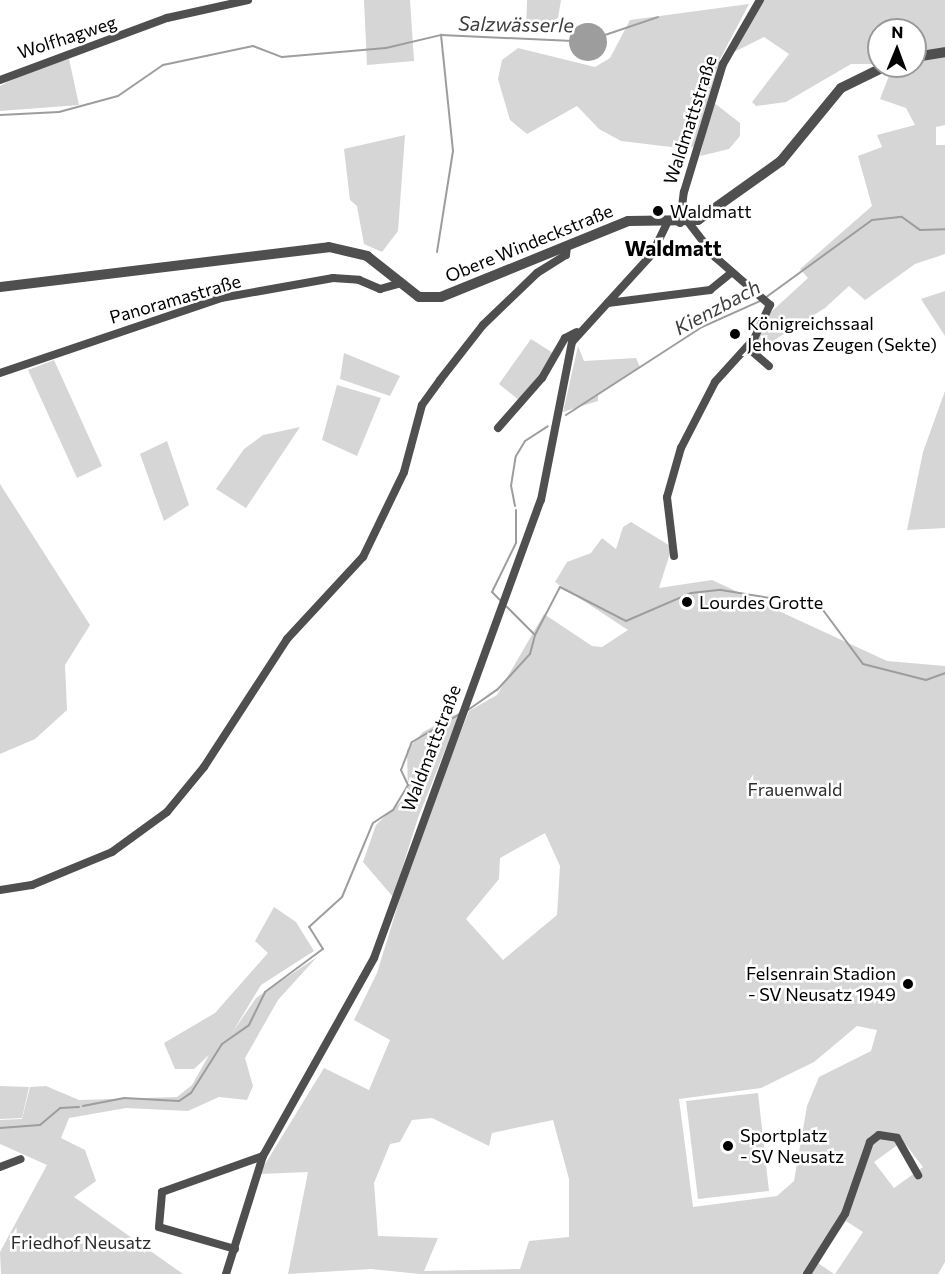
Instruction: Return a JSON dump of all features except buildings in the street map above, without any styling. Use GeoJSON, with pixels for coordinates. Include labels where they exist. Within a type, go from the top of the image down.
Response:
{"type":"FeatureCollection","features":[{"type":"Feature","properties":{"kind":"street","name":"Wolfhagweg"},"geometry":{"type":"LineString","coordinates":[[0,80],[166,18],[248,0]]}},
{"type":"Feature","properties":{"kind":"street","name":"Waldmattstraße"},"geometry":{"type":"LineString","coordinates":[[685,223],[684,192],[723,64],[760,0]]}},
{"type":"Feature","properties":{"kind":"street"},"geometry":{"type":"LineString","coordinates":[[927,55],[945,52]]}},
{"type":"Feature","properties":{"kind":"street"},"geometry":{"type":"LineString","coordinates":[[674,556],[667,497],[681,448],[721,374],[747,347],[770,305],[731,273],[685,223],[781,161],[841,88],[867,75]]}},
{"type":"Feature","properties":{"kind":"street","name":"Obere Windeckstraße"},"geometry":{"type":"LineString","coordinates":[[0,287],[329,247],[367,256],[397,284],[419,297],[441,297],[567,248],[636,218],[685,223]]}},
{"type":"Feature","properties":{"kind":"street","name":"Waldmattstraße"},"geometry":{"type":"LineString","coordinates":[[498,428],[542,378],[565,338],[578,332],[608,303],[652,254],[668,221]]}},
{"type":"Feature","properties":{"kind":"street"},"geometry":{"type":"LineString","coordinates":[[0,890],[32,885],[112,852],[167,812],[204,767],[287,639],[363,557],[404,472],[422,405],[471,338],[528,281],[566,255],[567,248]]}},
{"type":"Feature","properties":{"kind":"street"},"geometry":{"type":"LineString","coordinates":[[608,303],[711,290],[731,273]]}},
{"type":"Feature","properties":{"kind":"street","name":"Panoramastraße"},"geometry":{"type":"LineString","coordinates":[[0,373],[220,298],[333,278],[359,280],[380,289],[397,284]]}},
{"type":"Feature","properties":{"kind":"street","name":"Waldmattstraße"},"geometry":{"type":"LineString","coordinates":[[226,1274],[263,1156],[374,958],[541,500],[567,356],[578,332]]}},
{"type":"Feature","properties":{"kind":"street"},"geometry":{"type":"LineString","coordinates":[[747,347],[769,366]]}},
{"type":"Feature","properties":{"kind":"street"},"geometry":{"type":"LineString","coordinates":[[807,1274],[844,1214],[870,1142],[879,1135],[897,1138],[918,1175]]}},
{"type":"Feature","properties":{"kind":"street"},"geometry":{"type":"LineString","coordinates":[[235,1249],[159,1227],[162,1192],[263,1156]]}},
{"type":"Feature","properties":{"kind":"street"},"geometry":{"type":"LineString","coordinates":[[0,1167],[21,1159]]}},
{"type":"Feature","properties":{"kind":"green space"},"geometry":{"type":"Polygon","coordinates":[[[364,0],[410,0],[414,61],[367,65],[364,0]]]}},
{"type":"Feature","properties":{"kind":"green space"},"geometry":{"type":"Polygon","coordinates":[[[527,0],[561,0],[558,18],[526,34],[527,0]]]}},
{"type":"Feature","properties":{"kind":"green space"},"geometry":{"type":"Polygon","coordinates":[[[762,0],[945,0],[945,125],[936,127],[936,145],[945,145],[945,254],[915,264],[865,300],[849,286],[825,308],[759,350],[755,346],[771,312],[808,278],[800,269],[872,206],[858,156],[882,147],[877,135],[915,125],[906,108],[880,99],[888,78],[927,78],[927,18],[867,18],[867,64],[851,64],[786,102],[756,106],[752,102],[789,54],[764,37],[732,53],[762,0]]]}},
{"type":"Feature","properties":{"kind":"green space"},"geometry":{"type":"Polygon","coordinates":[[[749,4],[720,59],[694,146],[688,149],[621,141],[599,129],[577,106],[527,134],[510,120],[498,79],[502,60],[518,48],[595,67],[610,58],[630,20],[749,4]]]}},
{"type":"Feature","properties":{"kind":"green space"},"geometry":{"type":"Polygon","coordinates":[[[69,59],[79,105],[0,111],[0,86],[30,70],[69,59]]]}},
{"type":"Feature","properties":{"kind":"green space"},"geometry":{"type":"Polygon","coordinates":[[[713,102],[740,123],[740,136],[729,149],[700,156],[713,102]]]}},
{"type":"Feature","properties":{"kind":"green space"},"geometry":{"type":"Polygon","coordinates":[[[405,135],[398,231],[382,252],[364,244],[357,206],[350,200],[344,149],[405,135]]]}},
{"type":"Feature","properties":{"kind":"green space"},"geometry":{"type":"Polygon","coordinates":[[[945,291],[945,336],[921,299],[945,291]]]}},
{"type":"Feature","properties":{"kind":"green space"},"geometry":{"type":"Polygon","coordinates":[[[531,339],[553,353],[521,402],[499,384],[531,339]]]}},
{"type":"Feature","properties":{"kind":"green space"},"geometry":{"type":"Polygon","coordinates":[[[578,346],[584,361],[636,358],[640,367],[598,394],[598,401],[563,412],[578,346]]]}},
{"type":"Feature","properties":{"kind":"green space"},"geometry":{"type":"Polygon","coordinates":[[[344,353],[400,376],[390,396],[340,379],[344,353]]]}},
{"type":"Feature","properties":{"kind":"green space"},"geometry":{"type":"Polygon","coordinates":[[[54,360],[102,466],[77,478],[28,370],[54,360]]]}},
{"type":"Feature","properties":{"kind":"green space"},"geometry":{"type":"Polygon","coordinates":[[[337,385],[381,398],[357,456],[322,440],[337,385]]]}},
{"type":"Feature","properties":{"kind":"green space"},"geometry":{"type":"Polygon","coordinates":[[[945,391],[945,528],[907,530],[923,452],[945,391]]]}},
{"type":"Feature","properties":{"kind":"green space"},"geometry":{"type":"Polygon","coordinates":[[[300,427],[246,508],[216,489],[244,449],[263,435],[300,427]]]}},
{"type":"Feature","properties":{"kind":"green space"},"geometry":{"type":"Polygon","coordinates":[[[167,441],[189,505],[164,521],[140,454],[167,441]]]}},
{"type":"Feature","properties":{"kind":"green space"},"geometry":{"type":"Polygon","coordinates":[[[0,484],[90,625],[65,665],[67,710],[35,739],[0,754],[0,484]]]}},
{"type":"Feature","properties":{"kind":"green space","name":"Frauenwald"},"geometry":{"type":"Polygon","coordinates":[[[631,522],[672,547],[659,588],[712,580],[887,661],[945,666],[945,1262],[938,1274],[835,1274],[863,1232],[846,1221],[818,1263],[834,1274],[420,1274],[371,1269],[288,1274],[308,1172],[259,1174],[324,1068],[369,1090],[390,1040],[354,1020],[377,973],[416,846],[469,711],[497,695],[544,614],[592,646],[602,647],[628,630],[555,582],[567,562],[591,553],[602,538],[616,549],[623,527],[631,522]],[[545,833],[500,858],[499,879],[466,919],[503,960],[557,915],[560,866],[545,833]],[[857,1026],[814,1062],[761,1088],[679,1099],[693,1207],[777,1196],[794,1181],[807,1106],[819,1077],[871,1051],[877,1030],[857,1026]],[[432,1118],[412,1120],[400,1142],[390,1144],[374,1183],[378,1236],[438,1238],[424,1271],[520,1269],[529,1241],[569,1237],[569,1179],[553,1120],[492,1133],[489,1146],[432,1118]],[[903,1141],[874,1162],[894,1188],[923,1167],[903,1141]]]}},
{"type":"Feature","properties":{"kind":"green space"},"geometry":{"type":"Polygon","coordinates":[[[460,712],[418,818],[393,897],[363,862],[376,825],[408,795],[407,750],[423,732],[460,712]]]}},
{"type":"Feature","properties":{"kind":"green space","name":"Friedhof Neusatz"},"geometry":{"type":"Polygon","coordinates":[[[274,907],[296,922],[314,951],[261,985],[232,1033],[256,998],[317,957],[278,1000],[245,1058],[253,1086],[247,1100],[219,1097],[188,1111],[126,1108],[69,1118],[61,1138],[85,1150],[96,1181],[74,1197],[183,1274],[1,1274],[0,1252],[47,1165],[0,1144],[0,1120],[22,1119],[30,1087],[46,1086],[79,1100],[177,1097],[192,1085],[209,1055],[194,1069],[175,1069],[164,1043],[215,1013],[268,953],[255,941],[274,907]]]}},
{"type":"Feature","properties":{"kind":"green space"},"geometry":{"type":"Polygon","coordinates":[[[0,1086],[29,1087],[22,1118],[0,1119],[0,1086]]]}},
{"type":"Feature","properties":{"kind":"green space","name":"Sportplatz - SV Neusatz"},"geometry":{"type":"Polygon","coordinates":[[[758,1093],[769,1191],[698,1199],[686,1101],[758,1093]]]}},
{"type":"Feature","properties":{"kind":"shaded area"},"geometry":{"type":"Polygon","coordinates":[[[588,23],[601,29],[607,42],[601,55],[588,61],[575,55],[569,42],[575,29],[588,23]]]}},
{"type":"Feature","properties":{"kind":"waterway","name":"Salzwässerle"},"geometry":{"type":"LineString","coordinates":[[602,36],[658,17]]}},
{"type":"Feature","properties":{"kind":"waterway","name":"Salzwässerle"},"geometry":{"type":"LineString","coordinates":[[0,115],[59,112],[118,96],[163,65],[253,46],[282,57],[386,48],[441,35],[573,41]]}},
{"type":"Feature","properties":{"kind":"waterway","name":"Salzwässerle"},"geometry":{"type":"LineString","coordinates":[[437,252],[453,151],[441,35]]}},
{"type":"Feature","properties":{"kind":"waterway","name":"Kienzbach"},"geometry":{"type":"LineString","coordinates":[[765,298],[872,220],[902,217],[920,230],[945,229]]}},
{"type":"Feature","properties":{"kind":"waterway","name":"Kienzbach"},"geometry":{"type":"LineString","coordinates":[[566,415],[702,327],[760,301]]}},
{"type":"Feature","properties":{"kind":"waterway","name":"Kienzbach"},"geometry":{"type":"LineString","coordinates":[[515,506],[511,486],[516,456],[525,441],[548,426]]}},
{"type":"Feature","properties":{"kind":"waterway","name":"Kienzbach"},"geometry":{"type":"LineString","coordinates":[[500,600],[492,592],[516,543],[516,510]]}},
{"type":"Feature","properties":{"kind":"waterway"},"geometry":{"type":"LineString","coordinates":[[535,635],[560,587],[626,621],[691,593],[721,590],[820,606],[863,664],[926,680],[945,673]]}},
{"type":"Feature","properties":{"kind":"waterway","name":"Kienzbach"},"geometry":{"type":"LineString","coordinates":[[468,710],[497,690],[530,654],[535,635],[507,607]]}},
{"type":"Feature","properties":{"kind":"waterway","name":"Kienzbach"},"geometry":{"type":"LineString","coordinates":[[83,1106],[124,1098],[179,1101],[191,1093],[222,1044],[249,1025],[265,992],[323,949],[309,927],[342,897],[373,823],[393,810],[408,785],[401,770],[412,742],[460,714]]}},
{"type":"Feature","properties":{"kind":"waterway","name":"Kienzbach"},"geometry":{"type":"LineString","coordinates":[[0,1128],[40,1125],[60,1108],[79,1107]]}},
{"type":"Feature","properties":{"kind":"place","name":"Waldmatt"},"geometry":{"type":"Point","coordinates":[658,211]}},
{"type":"Feature","properties":{"kind":"place","name":"Königreichssaal Jehovas Zeugen (Sekte)"},"geometry":{"type":"Point","coordinates":[735,334]}},
{"type":"Feature","properties":{"kind":"place","name":"Lourdes Grotte"},"geometry":{"type":"Point","coordinates":[687,602]}},
{"type":"Feature","properties":{"kind":"place","name":"Felsenrain Stadion - SV Neusatz 1949"},"geometry":{"type":"Point","coordinates":[908,984]}},
{"type":"Feature","properties":{"kind":"place","name":"Sportplatz - SV Neusatz"},"geometry":{"type":"Point","coordinates":[728,1146]}},
{"type":"Feature","properties":{"kind":"district","name":"Waldmatt"},"geometry":{"type":"Point","coordinates":[673,248]}}]}
